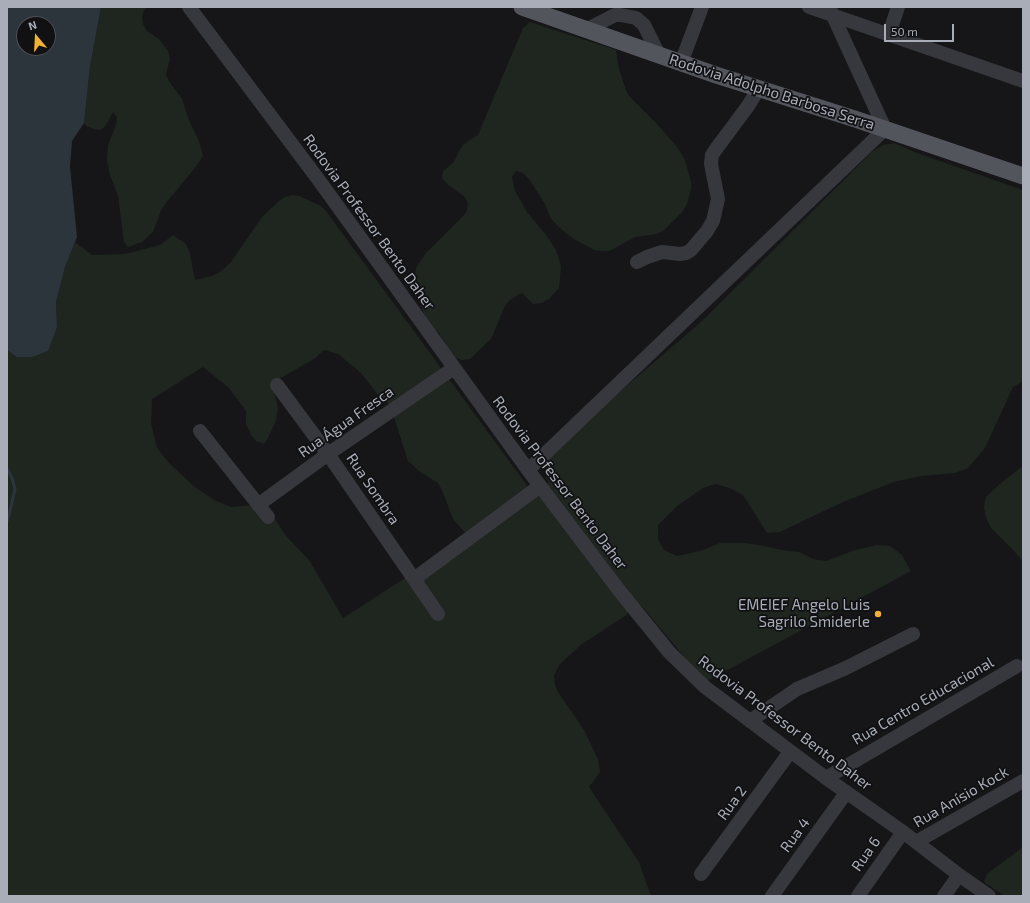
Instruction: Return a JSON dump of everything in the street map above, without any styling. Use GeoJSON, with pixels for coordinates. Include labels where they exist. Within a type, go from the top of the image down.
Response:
{"type":"FeatureCollection","features":[{"type":"Feature","properties":{"kind":"main road","name":"Rodovia Adolpho Barbosa Serra"},"geometry":{"type":"LineString","coordinates":[[522,7],[682,63],[885,129],[1023,176]]}},
{"type":"Feature","properties":{"kind":"street","name":"Rodovia Professor Bento Daher"},"geometry":{"type":"LineString","coordinates":[[189,7],[318,179],[528,470],[618,589],[670,652],[705,687],[790,752],[989,896]]}},
{"type":"Feature","properties":{"kind":"street"},"geometry":{"type":"LineString","coordinates":[[682,63],[702,7]]}},
{"type":"Feature","properties":{"kind":"street"},"geometry":{"type":"LineString","coordinates":[[810,7],[831,11],[889,34],[1023,81]]}},
{"type":"Feature","properties":{"kind":"street"},"geometry":{"type":"LineString","coordinates":[[889,34],[898,7]]}},
{"type":"Feature","properties":{"kind":"street"},"geometry":{"type":"LineString","coordinates":[[528,470],[885,129],[831,11]]}},
{"type":"Feature","properties":{"kind":"street"},"geometry":{"type":"LineString","coordinates":[[586,30],[615,15],[636,18],[644,25],[659,55]]}},
{"type":"Feature","properties":{"kind":"street"},"geometry":{"type":"LineString","coordinates":[[637,262],[662,252],[680,254],[686,253],[691,250],[707,231],[713,221],[718,199],[711,164],[712,155],[748,106],[759,88]]}},
{"type":"Feature","properties":{"kind":"street","name":"Rua Água Fresca"},"geometry":{"type":"LineString","coordinates":[[258,505],[328,454],[454,368]]}},
{"type":"Feature","properties":{"kind":"street","name":"Rua Sombra"},"geometry":{"type":"LineString","coordinates":[[277,386],[328,454],[438,614]]}},
{"type":"Feature","properties":{"kind":"street"},"geometry":{"type":"LineString","coordinates":[[200,431],[268,517]]}},
{"type":"Feature","properties":{"kind":"street"},"geometry":{"type":"LineString","coordinates":[[414,579],[540,486]]}},
{"type":"Feature","properties":{"kind":"street"},"geometry":{"type":"LineString","coordinates":[[750,721],[797,689],[846,668],[913,634]]}},
{"type":"Feature","properties":{"kind":"street","name":"Rua Centro Educacional"},"geometry":{"type":"LineString","coordinates":[[826,778],[1017,666]]}},
{"type":"Feature","properties":{"kind":"street","name":"Rua 2"},"geometry":{"type":"LineString","coordinates":[[701,874],[790,752]]}},
{"type":"Feature","properties":{"kind":"street","name":"Rua Anísio Kock"},"geometry":{"type":"LineString","coordinates":[[916,842],[1023,781]]}},
{"type":"Feature","properties":{"kind":"street","name":"Rua 4"},"geometry":{"type":"LineString","coordinates":[[772,896],[846,793]]}},
{"type":"Feature","properties":{"kind":"street","name":"Rua 6"},"geometry":{"type":"LineString","coordinates":[[858,896],[902,832]]}},
{"type":"Feature","properties":{"kind":"street"},"geometry":{"type":"LineString","coordinates":[[944,896],[959,875]]}},
{"type":"Feature","properties":{"kind":"shaded area"},"geometry":{"type":"Polygon","coordinates":[[[7,7],[101,7],[90,67],[84,123],[72,141],[70,167],[77,237],[65,267],[56,302],[57,327],[48,351],[32,357],[17,357],[7,350],[7,7]]]}},
{"type":"Feature","properties":{"kind":"shaded area"},"geometry":{"type":"Polygon","coordinates":[[[101,7],[148,7],[144,10],[142,17],[143,24],[147,31],[159,39],[168,51],[170,59],[166,74],[169,81],[182,99],[189,120],[199,141],[203,156],[165,204],[153,232],[142,242],[128,247],[124,242],[118,196],[110,175],[107,160],[108,145],[116,125],[117,117],[113,112],[106,125],[101,130],[86,126],[84,123],[90,67],[101,7]]]}},
{"type":"Feature","properties":{"kind":"shaded area"},"geometry":{"type":"Polygon","coordinates":[[[530,22],[616,50],[619,69],[629,96],[677,147],[685,160],[691,182],[691,189],[687,204],[683,211],[663,231],[657,234],[635,237],[609,251],[601,251],[594,250],[574,239],[561,229],[551,219],[545,204],[529,179],[523,173],[516,171],[512,177],[515,191],[527,212],[547,236],[556,250],[561,266],[559,288],[549,299],[542,303],[533,304],[522,293],[510,300],[505,306],[491,339],[470,359],[462,360],[456,358],[450,352],[439,333],[433,328],[425,316],[414,287],[415,273],[417,266],[426,253],[467,211],[468,203],[465,197],[447,184],[442,178],[443,171],[454,162],[464,144],[478,135],[523,28],[530,22]]]}},
{"type":"Feature","properties":{"kind":"shaded area"},"geometry":{"type":"Polygon","coordinates":[[[894,143],[917,153],[1023,190],[1023,381],[1013,387],[985,448],[968,468],[955,473],[921,476],[894,482],[843,502],[780,532],[767,533],[743,495],[732,489],[716,484],[703,488],[677,506],[658,525],[658,539],[664,550],[677,556],[700,551],[720,543],[745,543],[799,552],[813,559],[826,561],[855,550],[877,545],[890,546],[902,555],[911,571],[709,680],[703,679],[640,604],[625,616],[582,644],[560,664],[554,675],[555,685],[558,692],[584,730],[598,759],[600,772],[589,787],[639,862],[651,896],[7,896],[7,350],[18,357],[32,357],[57,327],[56,302],[65,267],[75,242],[92,255],[125,254],[160,245],[173,235],[186,244],[190,254],[195,280],[212,276],[220,272],[231,262],[262,217],[285,197],[292,195],[299,196],[321,206],[534,495],[549,482],[546,476],[544,462],[587,420],[701,322],[873,151],[883,145],[894,143]],[[324,350],[314,359],[272,383],[278,408],[276,421],[264,444],[256,441],[251,435],[246,424],[246,412],[228,387],[203,367],[152,399],[151,423],[157,448],[169,463],[196,488],[216,501],[231,507],[254,505],[274,518],[287,537],[309,560],[343,618],[469,537],[453,519],[438,483],[419,471],[408,461],[390,405],[379,396],[361,373],[338,354],[324,350]]]}},
{"type":"Feature","properties":{"kind":"shaded area"},"geometry":{"type":"Polygon","coordinates":[[[1023,466],[1023,562],[991,528],[986,518],[984,507],[986,497],[1023,466]]]}},
{"type":"Feature","properties":{"kind":"shaded area"},"geometry":{"type":"Polygon","coordinates":[[[1023,847],[1023,896],[1004,896],[984,882],[987,874],[1023,847]]]}},
{"type":"Feature","properties":{"kind":"waterway"},"geometry":{"type":"LineString","coordinates":[[7,468],[15,489],[7,521]]}},
{"type":"Feature","properties":{"kind":"place","name":"EMEIEF Angelo Luis Sagrilo Smiderle"},"geometry":{"type":"Point","coordinates":[878,614]}}]}
